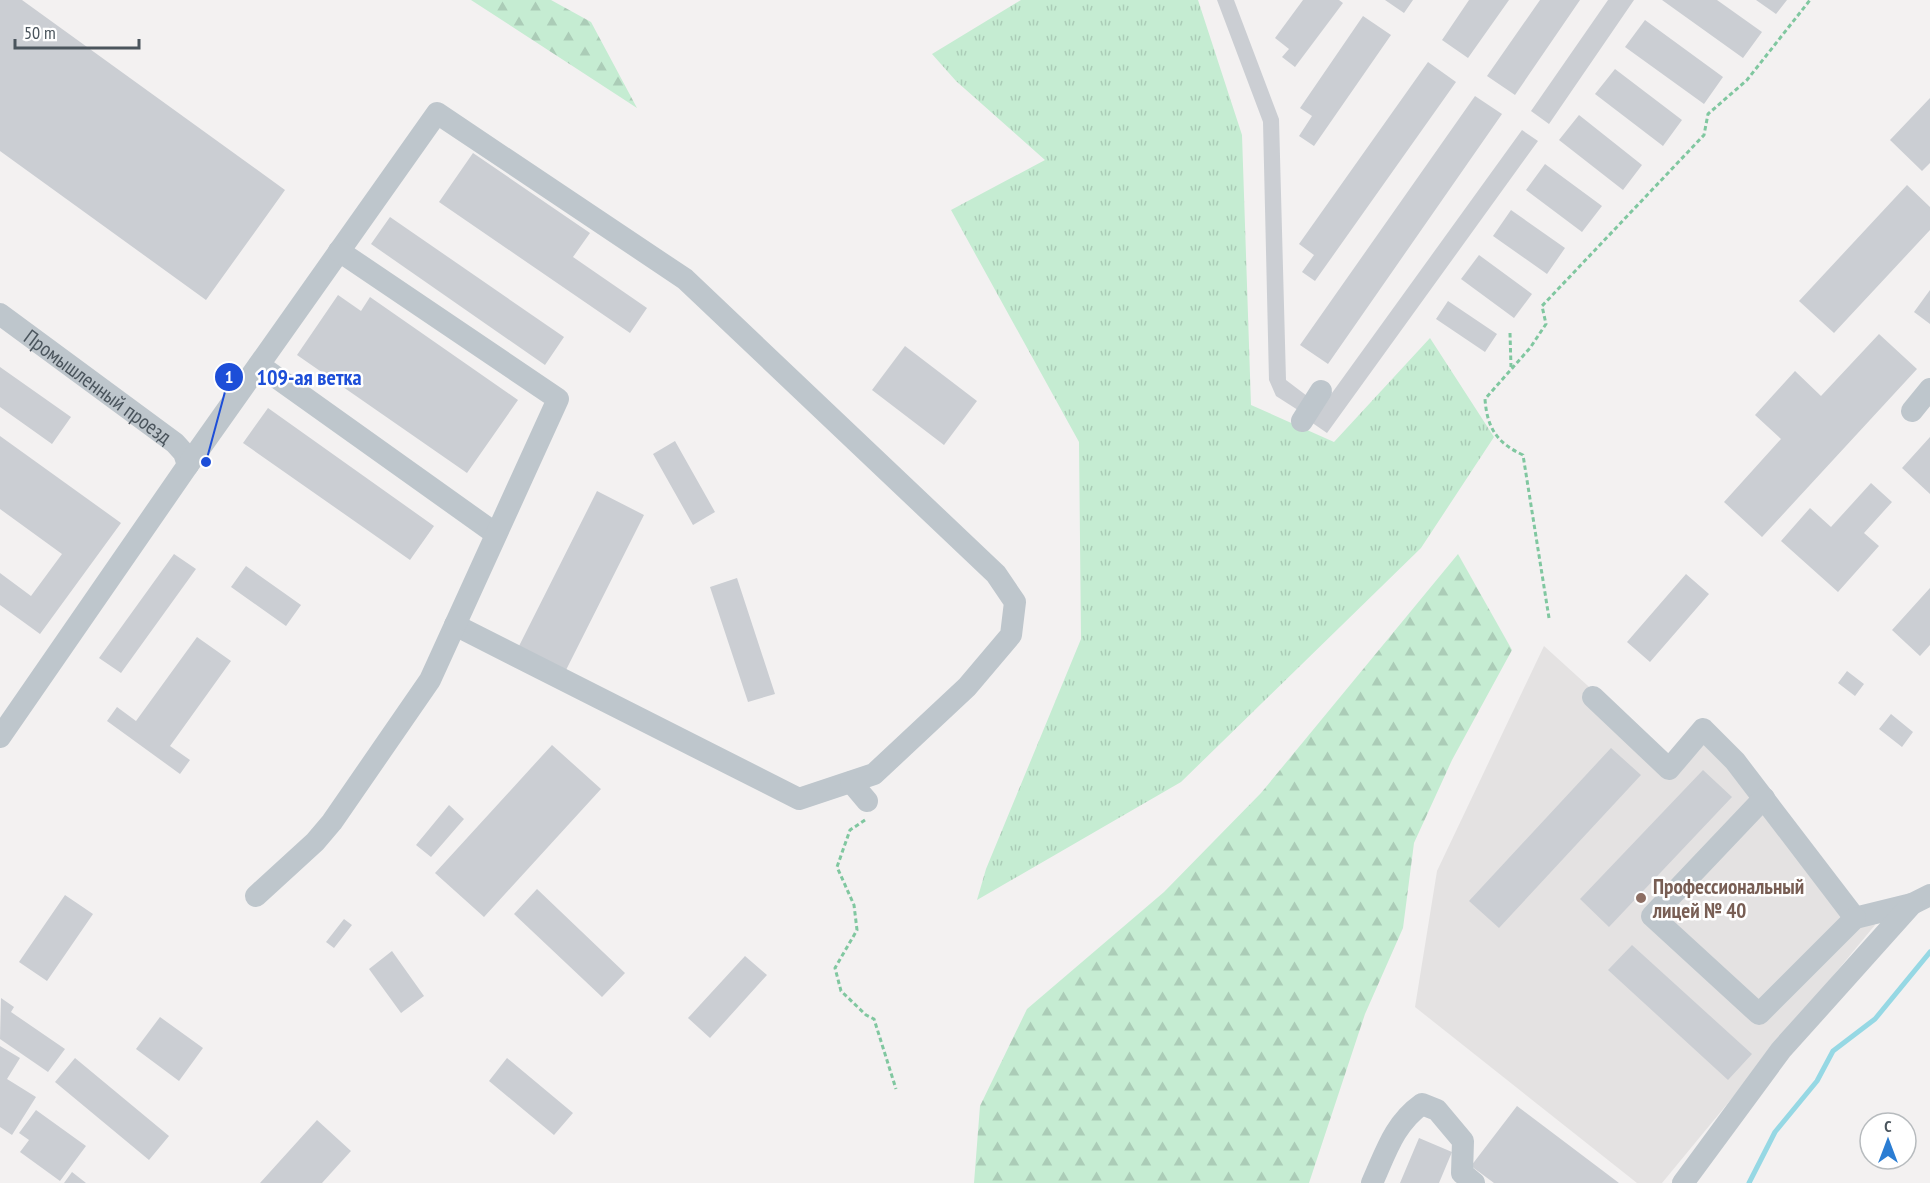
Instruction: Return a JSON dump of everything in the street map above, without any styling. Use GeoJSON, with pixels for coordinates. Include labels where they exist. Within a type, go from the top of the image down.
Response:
{"type":"FeatureCollection","features":[{"type":"Feature","properties":{"kind":"street"},"geometry":{"type":"LineString","coordinates":[[0,737],[188,465],[437,113],[685,279],[996,574],[1015,602],[1011,635],[967,687],[874,774],[799,799],[455,625]]}},
{"type":"Feature","properties":{"kind":"street"},"geometry":{"type":"LineString","coordinates":[[256,896],[315,842],[332,822],[430,680],[558,399],[339,251]]}},
{"type":"Feature","properties":{"kind":"street","name":"Промышленный проезд"},"geometry":{"type":"LineString","coordinates":[[0,314],[175,442],[184,453],[188,465]]}},
{"type":"Feature","properties":{"kind":"street"},"geometry":{"type":"LineString","coordinates":[[259,365],[496,534]]}},
{"type":"Feature","properties":{"kind":"street"},"geometry":{"type":"LineString","coordinates":[[1912,411],[1930,389]]}},
{"type":"Feature","properties":{"kind":"street"},"geometry":{"type":"LineString","coordinates":[[1302,421],[1321,391]]}},
{"type":"Feature","properties":{"kind":"street"},"geometry":{"type":"LineString","coordinates":[[1593,697],[1669,769],[1703,729],[1735,761],[1855,918]]}},
{"type":"Feature","properties":{"kind":"street"},"geometry":{"type":"LineString","coordinates":[[850,782],[867,801]]}},
{"type":"Feature","properties":{"kind":"street"},"geometry":{"type":"LineString","coordinates":[[1764,798],[1652,916],[1759,1014],[1855,918],[1921,900]]}},
{"type":"Feature","properties":{"kind":"street"},"geometry":{"type":"LineString","coordinates":[[1683,1183],[1781,1050],[1921,900]]}},
{"type":"Feature","properties":{"kind":"street"},"geometry":{"type":"LineString","coordinates":[[1372,1183],[1406,1115],[1422,1104],[1437,1110],[1463,1141],[1461,1173],[1474,1183]]}},
{"type":"Feature","properties":{"kind":"path"},"geometry":{"type":"LineString","coordinates":[[1548,618],[1523,455],[1503,446],[1492,429],[1485,399],[1530,348],[1546,324],[1542,306],[1704,135],[1707,114],[1747,80],[1810,0]]}},
{"type":"Feature","properties":{"kind":"path"},"geometry":{"type":"LineString","coordinates":[[1510,333],[1511,369]]}},
{"type":"Feature","properties":{"kind":"path"},"geometry":{"type":"LineString","coordinates":[[867,801],[869,810],[864,821],[850,830],[837,867],[854,905],[857,930],[835,968],[841,992],[866,1015],[874,1019],[896,1089]]}},
{"type":"Feature","properties":{"kind":"shaded area","name":"Профессиональный лицей № 40"},"geometry":{"type":"Polygon","coordinates":[[[1544,646],[1674,764],[1704,741],[1875,925],[1662,1183],[1637,1183],[1415,1007],[1437,871],[1544,646]]]}},
{"type":"Feature","properties":{"kind":"green space"},"geometry":{"type":"Polygon","coordinates":[[[471,0],[551,0],[591,22],[637,108],[471,0]]]}},
{"type":"Feature","properties":{"kind":"green space"},"geometry":{"type":"Polygon","coordinates":[[[1021,0],[1198,0],[1242,135],[1251,405],[1334,442],[1430,338],[1494,437],[1421,548],[1181,782],[977,900],[986,869],[1081,639],[1079,442],[951,210],[1045,160],[956,81],[932,54],[1021,0]]]}},
{"type":"Feature","properties":{"kind":"green space"},"geometry":{"type":"Polygon","coordinates":[[[1458,554],[1512,650],[1452,760],[1414,843],[1403,928],[1365,1014],[1309,1183],[974,1183],[980,1106],[1027,1009],[1164,892],[1261,793],[1458,554]]]}},
{"type":"Feature","properties":{"kind":"building"},"geometry":{"type":"Polygon","coordinates":[[[0,0],[22,0],[285,190],[206,300],[0,151],[0,0]]]}},
{"type":"Feature","properties":{"kind":"building"},"geometry":{"type":"Polygon","coordinates":[[[1217,0],[1234,0],[1279,119],[1286,380],[1311,399],[1301,412],[1276,396],[1269,380],[1263,122],[1217,0]]]}},
{"type":"Feature","properties":{"kind":"building"},"geometry":{"type":"Polygon","coordinates":[[[1303,0],[1339,0],[1343,3],[1295,67],[1282,57],[1289,49],[1275,38],[1303,0]]]}},
{"type":"Feature","properties":{"kind":"building"},"geometry":{"type":"Polygon","coordinates":[[[1385,0],[1413,0],[1404,13],[1385,0]]]}},
{"type":"Feature","properties":{"kind":"building"},"geometry":{"type":"Polygon","coordinates":[[[1469,0],[1509,0],[1468,58],[1442,40],[1469,0]]]}},
{"type":"Feature","properties":{"kind":"building"},"geometry":{"type":"Polygon","coordinates":[[[1540,0],[1580,0],[1515,95],[1487,76],[1540,0]]]}},
{"type":"Feature","properties":{"kind":"building"},"geometry":{"type":"Polygon","coordinates":[[[1608,0],[1634,0],[1549,124],[1531,111],[1608,0]]]}},
{"type":"Feature","properties":{"kind":"building"},"geometry":{"type":"Polygon","coordinates":[[[1662,0],[1717,0],[1762,32],[1743,58],[1662,0]]]}},
{"type":"Feature","properties":{"kind":"building"},"geometry":{"type":"Polygon","coordinates":[[[1756,0],[1787,0],[1776,14],[1756,0]]]}},
{"type":"Feature","properties":{"kind":"building"},"geometry":{"type":"Polygon","coordinates":[[[1363,16],[1391,35],[1314,146],[1299,136],[1312,116],[1300,108],[1363,16]]]}},
{"type":"Feature","properties":{"kind":"building"},"geometry":{"type":"Polygon","coordinates":[[[1645,20],[1723,77],[1704,104],[1625,47],[1645,20]]]}},
{"type":"Feature","properties":{"kind":"building"},"geometry":{"type":"Polygon","coordinates":[[[1428,62],[1456,82],[1315,281],[1302,272],[1314,255],[1299,244],[1428,62]]]}},
{"type":"Feature","properties":{"kind":"building"},"geometry":{"type":"Polygon","coordinates":[[[1615,69],[1682,120],[1663,146],[1595,94],[1615,69]]]}},
{"type":"Feature","properties":{"kind":"building"},"geometry":{"type":"Polygon","coordinates":[[[1475,96],[1502,114],[1328,364],[1300,345],[1475,96]]]}},
{"type":"Feature","properties":{"kind":"building"},"geometry":{"type":"Polygon","coordinates":[[[1930,98],[1930,163],[1922,171],[1890,140],[1930,98]]]}},
{"type":"Feature","properties":{"kind":"building"},"geometry":{"type":"Polygon","coordinates":[[[1579,115],[1642,165],[1623,190],[1559,140],[1579,115]]]}},
{"type":"Feature","properties":{"kind":"building"},"geometry":{"type":"Polygon","coordinates":[[[1522,130],[1538,141],[1327,433],[1311,422],[1522,130]]]}},
{"type":"Feature","properties":{"kind":"building"},"geometry":{"type":"Polygon","coordinates":[[[473,153],[590,233],[573,257],[647,308],[630,333],[439,202],[473,153]]]}},
{"type":"Feature","properties":{"kind":"building"},"geometry":{"type":"Polygon","coordinates":[[[1545,164],[1602,206],[1582,232],[1526,190],[1545,164]]]}},
{"type":"Feature","properties":{"kind":"building"},"geometry":{"type":"Polygon","coordinates":[[[1907,185],[1930,207],[1930,230],[1834,333],[1799,301],[1907,185]]]}},
{"type":"Feature","properties":{"kind":"building"},"geometry":{"type":"Polygon","coordinates":[[[1511,210],[1565,248],[1547,274],[1493,236],[1511,210]]]}},
{"type":"Feature","properties":{"kind":"building"},"geometry":{"type":"Polygon","coordinates":[[[390,217],[564,337],[545,365],[371,244],[390,217]]]}},
{"type":"Feature","properties":{"kind":"building"},"geometry":{"type":"Polygon","coordinates":[[[1479,255],[1532,294],[1514,318],[1461,279],[1479,255]]]}},
{"type":"Feature","properties":{"kind":"building"},"geometry":{"type":"Polygon","coordinates":[[[1930,290],[1930,324],[1914,312],[1930,290]]]}},
{"type":"Feature","properties":{"kind":"building"},"geometry":{"type":"Polygon","coordinates":[[[338,295],[361,311],[370,297],[518,400],[467,473],[297,355],[338,295]]]}},
{"type":"Feature","properties":{"kind":"building"},"geometry":{"type":"Polygon","coordinates":[[[1448,301],[1497,334],[1485,352],[1436,319],[1448,301]]]}},
{"type":"Feature","properties":{"kind":"building"},"geometry":{"type":"Polygon","coordinates":[[[1879,334],[1917,369],[1762,537],[1724,502],[1781,439],[1755,415],[1795,371],[1821,396],[1879,334]]]}},
{"type":"Feature","properties":{"kind":"building"},"geometry":{"type":"Polygon","coordinates":[[[905,346],[977,401],[944,445],[872,390],[905,346]]]}},
{"type":"Feature","properties":{"kind":"building"},"geometry":{"type":"Polygon","coordinates":[[[0,367],[71,417],[52,444],[0,407],[0,367]]]}},
{"type":"Feature","properties":{"kind":"building"},"geometry":{"type":"Polygon","coordinates":[[[268,408],[434,526],[410,560],[243,443],[268,408]]]}},
{"type":"Feature","properties":{"kind":"building"},"geometry":{"type":"Polygon","coordinates":[[[0,436],[121,523],[40,634],[0,605],[0,573],[31,596],[62,554],[0,509],[0,436]]]}},
{"type":"Feature","properties":{"kind":"building"},"geometry":{"type":"Polygon","coordinates":[[[1930,437],[1930,494],[1902,468],[1930,437]]]}},
{"type":"Feature","properties":{"kind":"building"},"geometry":{"type":"Polygon","coordinates":[[[675,441],[715,512],[693,525],[653,454],[675,441]]]}},
{"type":"Feature","properties":{"kind":"building"},"geometry":{"type":"Polygon","coordinates":[[[1871,483],[1892,502],[1864,533],[1879,546],[1838,592],[1781,541],[1810,508],[1831,527],[1871,483]]]}},
{"type":"Feature","properties":{"kind":"building"},"geometry":{"type":"Polygon","coordinates":[[[597,491],[644,515],[565,672],[518,648],[597,491]]]}},
{"type":"Feature","properties":{"kind":"building"},"geometry":{"type":"Polygon","coordinates":[[[174,554],[196,569],[121,673],[99,658],[174,554]]]}},
{"type":"Feature","properties":{"kind":"building"},"geometry":{"type":"Polygon","coordinates":[[[246,566],[301,605],[286,626],[231,587],[246,566]]]}},
{"type":"Feature","properties":{"kind":"building"},"geometry":{"type":"Polygon","coordinates":[[[1686,574],[1709,594],[1650,662],[1627,642],[1686,574]]]}},
{"type":"Feature","properties":{"kind":"building"},"geometry":{"type":"Polygon","coordinates":[[[737,578],[775,694],[748,702],[710,587],[737,578]]]}},
{"type":"Feature","properties":{"kind":"building"},"geometry":{"type":"Polygon","coordinates":[[[1930,588],[1930,645],[1920,656],[1892,630],[1930,588]]]}},
{"type":"Feature","properties":{"kind":"building"},"geometry":{"type":"Polygon","coordinates":[[[197,637],[231,661],[170,746],[190,760],[180,774],[107,721],[117,707],[136,721],[197,637]]]}},
{"type":"Feature","properties":{"kind":"building"},"geometry":{"type":"Polygon","coordinates":[[[1847,671],[1864,684],[1855,696],[1838,683],[1847,671]]]}},
{"type":"Feature","properties":{"kind":"building"},"geometry":{"type":"Polygon","coordinates":[[[1891,714],[1913,732],[1902,747],[1879,729],[1891,714]]]}},
{"type":"Feature","properties":{"kind":"building"},"geometry":{"type":"Polygon","coordinates":[[[552,745],[601,789],[484,917],[435,873],[552,745]]]}},
{"type":"Feature","properties":{"kind":"building"},"geometry":{"type":"Polygon","coordinates":[[[1611,748],[1641,775],[1499,928],[1469,901],[1611,748]]]}},
{"type":"Feature","properties":{"kind":"building"},"geometry":{"type":"Polygon","coordinates":[[[1703,770],[1732,797],[1609,927],[1580,899],[1703,770]]]}},
{"type":"Feature","properties":{"kind":"building"},"geometry":{"type":"Polygon","coordinates":[[[449,805],[464,819],[431,857],[416,845],[449,805]]]}},
{"type":"Feature","properties":{"kind":"building"},"geometry":{"type":"Polygon","coordinates":[[[537,889],[625,973],[602,997],[514,914],[537,889]]]}},
{"type":"Feature","properties":{"kind":"building"},"geometry":{"type":"Polygon","coordinates":[[[65,895],[93,914],[47,981],[19,962],[65,895]]]}},
{"type":"Feature","properties":{"kind":"building"},"geometry":{"type":"Polygon","coordinates":[[[344,919],[352,925],[334,948],[326,942],[344,919]]]}},
{"type":"Feature","properties":{"kind":"building"},"geometry":{"type":"Polygon","coordinates":[[[1632,945],[1752,1054],[1728,1080],[1608,970],[1632,945]]]}},
{"type":"Feature","properties":{"kind":"building"},"geometry":{"type":"Polygon","coordinates":[[[392,951],[424,996],[401,1013],[369,969],[392,951]]]}},
{"type":"Feature","properties":{"kind":"building"},"geometry":{"type":"Polygon","coordinates":[[[745,956],[767,975],[710,1038],[688,1018],[745,956]]]}},
{"type":"Feature","properties":{"kind":"building"},"geometry":{"type":"Polygon","coordinates":[[[1,998],[14,1007],[11,1012],[65,1049],[48,1072],[0,1039],[1,998]]]}},
{"type":"Feature","properties":{"kind":"building"},"geometry":{"type":"Polygon","coordinates":[[[160,1017],[203,1048],[179,1081],[136,1049],[160,1017]]]}},
{"type":"Feature","properties":{"kind":"building"},"geometry":{"type":"Polygon","coordinates":[[[0,1046],[20,1058],[7,1079],[36,1097],[12,1135],[0,1127],[0,1046]]]}},
{"type":"Feature","properties":{"kind":"building"},"geometry":{"type":"Polygon","coordinates":[[[75,1058],[169,1136],[149,1160],[55,1082],[75,1058]]]}},
{"type":"Feature","properties":{"kind":"building"},"geometry":{"type":"Polygon","coordinates":[[[507,1058],[573,1113],[554,1135],[489,1081],[507,1058]]]}},
{"type":"Feature","properties":{"kind":"building"},"geometry":{"type":"Polygon","coordinates":[[[1517,1106],[1619,1183],[1494,1183],[1471,1166],[1517,1106]]]}},
{"type":"Feature","properties":{"kind":"building"},"geometry":{"type":"Polygon","coordinates":[[[36,1110],[86,1146],[60,1181],[20,1152],[29,1140],[19,1133],[36,1110]]]}},
{"type":"Feature","properties":{"kind":"building"},"geometry":{"type":"Polygon","coordinates":[[[317,1120],[351,1151],[322,1183],[260,1183],[317,1120]]]}},
{"type":"Feature","properties":{"kind":"building"},"geometry":{"type":"Polygon","coordinates":[[[1419,1138],[1452,1152],[1439,1183],[1400,1183],[1419,1138]]]}},
{"type":"Feature","properties":{"kind":"building"},"geometry":{"type":"Polygon","coordinates":[[[72,1172],[86,1183],[64,1183],[72,1172]]]}},
{"type":"Feature","properties":{"kind":"waterway"},"geometry":{"type":"LineString","coordinates":[[1749,1183],[1775,1132],[1817,1081],[1833,1051],[1875,1019],[1930,952]]}},
{"type":"Feature","properties":{"kind":"place","name":"109-ая ветка"},"geometry":{"type":"Point","coordinates":[206,462]}},
{"type":"Feature","properties":{"kind":"place","name":"Профессиональный лицей № 40"},"geometry":{"type":"Point","coordinates":[1641,898]}}]}
